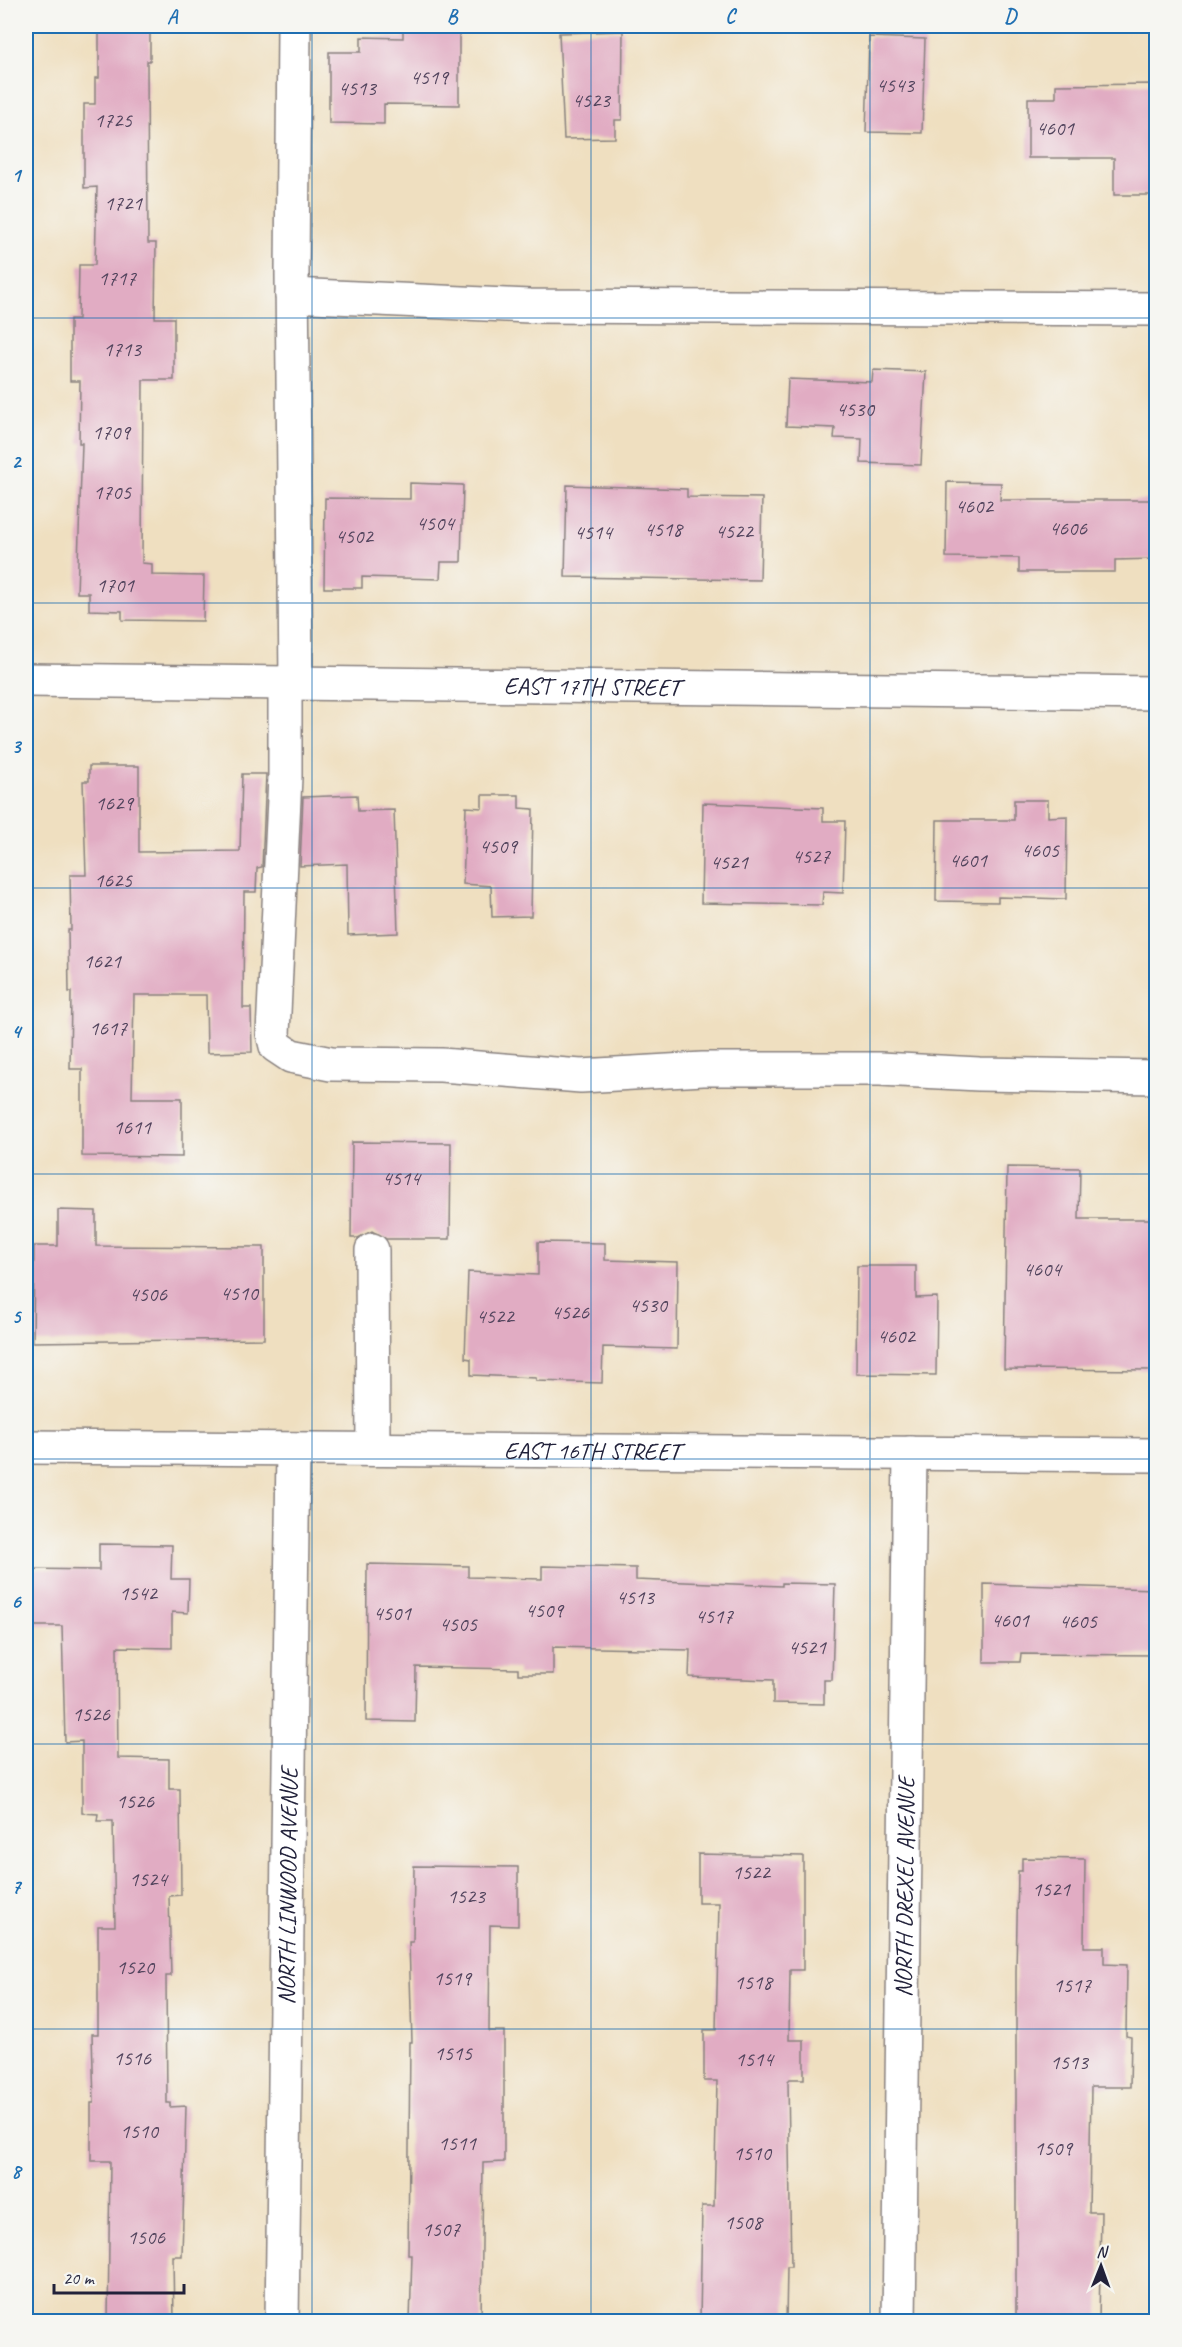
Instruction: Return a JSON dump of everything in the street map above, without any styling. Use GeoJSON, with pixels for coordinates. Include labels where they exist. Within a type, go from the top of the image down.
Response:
{"type":"FeatureCollection","features":[{"type":"Feature","properties":{"kind":"street"},"geometry":{"type":"LineString","coordinates":[[294,26],[290,682],[273,1034],[276,1046],[291,1056],[331,1064],[441,1065],[581,1076],[704,1069],[880,1069],[979,1074],[1156,1077]]}},
{"type":"Feature","properties":{"kind":"street"},"geometry":{"type":"LineString","coordinates":[[292,295],[530,306],[1156,309]]}},
{"type":"Feature","properties":{"kind":"street","name":"EAST 17TH STREET"},"geometry":{"type":"LineString","coordinates":[[26,680],[1156,693]]}},
{"type":"Feature","properties":{"kind":"street"},"geometry":{"type":"LineString","coordinates":[[372,1250],[374,1449]]}},
{"type":"Feature","properties":{"kind":"street","name":"EAST 16TH STREET"},"geometry":{"type":"LineString","coordinates":[[26,1447],[1156,1455]]}},
{"type":"Feature","properties":{"kind":"street","name":"NORTH LINWOOD AVENUE"},"geometry":{"type":"LineString","coordinates":[[282,2322],[293,1449]]}},
{"type":"Feature","properties":{"kind":"street","name":"NORTH DREXEL AVENUE"},"geometry":{"type":"LineString","coordinates":[[899,2322],[910,1453]]}},
{"type":"Feature","properties":{"kind":"building"},"geometry":{"type":"Polygon","coordinates":[[[99,26],[150,26],[150,61],[147,61],[148,243],[156,243],[155,318],[174,318],[174,380],[143,380],[142,563],[152,564],[152,575],[204,576],[203,621],[122,620],[122,611],[89,610],[89,593],[77,593],[82,443],[79,443],[80,381],[70,381],[70,319],[78,319],[79,265],[95,265],[97,187],[84,188],[84,104],[95,104],[95,78],[99,78],[99,26]]]}},
{"type":"Feature","properties":{"kind":"building"},"geometry":{"type":"Polygon","coordinates":[[[403,26],[459,26],[459,105],[384,104],[384,124],[329,123],[329,52],[361,52],[361,37],[403,38],[403,26]]]}},
{"type":"Feature","properties":{"kind":"building"},"geometry":{"type":"Polygon","coordinates":[[[623,31],[622,120],[615,120],[615,138],[564,139],[559,33],[623,31]]]}},
{"type":"Feature","properties":{"kind":"building"},"geometry":{"type":"Polygon","coordinates":[[[869,37],[925,39],[922,133],[866,132],[869,37]]]}},
{"type":"Feature","properties":{"kind":"building"},"geometry":{"type":"Polygon","coordinates":[[[1156,84],[1156,195],[1114,195],[1114,158],[1028,158],[1028,98],[1056,98],[1056,85],[1156,84]]]}},
{"type":"Feature","properties":{"kind":"building"},"geometry":{"type":"Polygon","coordinates":[[[873,370],[926,372],[921,465],[861,463],[862,439],[834,438],[835,428],[786,426],[788,379],[872,382],[873,370]]]}},
{"type":"Feature","properties":{"kind":"building"},"geometry":{"type":"Polygon","coordinates":[[[947,482],[1001,483],[1000,500],[1156,500],[1156,559],[1115,560],[1115,572],[1019,572],[1019,558],[946,557],[947,482]]]}},
{"type":"Feature","properties":{"kind":"building"},"geometry":{"type":"Polygon","coordinates":[[[410,483],[463,485],[461,562],[441,562],[440,579],[362,577],[362,588],[324,588],[325,498],[410,499],[410,483]]]}},
{"type":"Feature","properties":{"kind":"building"},"geometry":{"type":"Polygon","coordinates":[[[567,485],[687,489],[687,497],[762,498],[760,580],[565,577],[567,485]]]}},
{"type":"Feature","properties":{"kind":"building"},"geometry":{"type":"Polygon","coordinates":[[[89,766],[139,766],[139,852],[240,851],[242,774],[266,774],[262,867],[257,868],[256,892],[244,892],[243,1008],[251,1008],[252,1052],[207,1053],[206,995],[134,995],[132,1098],[182,1098],[182,1157],[82,1156],[82,1069],[70,1069],[71,992],[69,992],[68,930],[71,930],[70,875],[86,875],[83,781],[89,781],[89,766]]]}},
{"type":"Feature","properties":{"kind":"building"},"geometry":{"type":"Polygon","coordinates":[[[357,795],[358,811],[394,810],[398,933],[348,935],[347,864],[300,866],[303,797],[357,795]]]}},
{"type":"Feature","properties":{"kind":"building"},"geometry":{"type":"Polygon","coordinates":[[[482,795],[519,795],[519,808],[533,809],[531,916],[492,917],[491,886],[463,884],[466,807],[482,808],[482,795]]]}},
{"type":"Feature","properties":{"kind":"building"},"geometry":{"type":"Polygon","coordinates":[[[1014,800],[1048,800],[1048,817],[1067,816],[1066,899],[998,897],[998,902],[936,901],[937,820],[1014,820],[1014,800]]]}},
{"type":"Feature","properties":{"kind":"building"},"geometry":{"type":"Polygon","coordinates":[[[703,803],[823,808],[823,821],[845,821],[843,893],[823,892],[822,905],[701,903],[703,803]]]}},
{"type":"Feature","properties":{"kind":"building"},"geometry":{"type":"Polygon","coordinates":[[[352,1142],[451,1143],[450,1239],[386,1239],[372,1231],[358,1238],[351,1238],[352,1142]]]}},
{"type":"Feature","properties":{"kind":"building"},"geometry":{"type":"Polygon","coordinates":[[[1007,1167],[1080,1168],[1079,1219],[1156,1219],[1156,1370],[1004,1369],[1007,1167]]]}},
{"type":"Feature","properties":{"kind":"building"},"geometry":{"type":"Polygon","coordinates":[[[58,1210],[96,1211],[96,1246],[264,1247],[264,1339],[33,1342],[34,1246],[58,1246],[58,1210]]]}},
{"type":"Feature","properties":{"kind":"building"},"geometry":{"type":"Polygon","coordinates":[[[538,1242],[605,1243],[605,1260],[678,1262],[677,1349],[603,1347],[602,1383],[536,1381],[536,1378],[471,1375],[471,1359],[465,1358],[468,1272],[538,1275],[538,1242]]]}},
{"type":"Feature","properties":{"kind":"building"},"geometry":{"type":"Polygon","coordinates":[[[857,1266],[916,1266],[916,1298],[937,1297],[936,1375],[856,1374],[857,1266]]]}},
{"type":"Feature","properties":{"kind":"building"},"geometry":{"type":"Polygon","coordinates":[[[99,1544],[172,1545],[171,1579],[189,1579],[188,1613],[172,1612],[172,1648],[117,1647],[118,1758],[169,1759],[169,1789],[180,1789],[181,1895],[169,1896],[171,1976],[166,1976],[167,2103],[170,2103],[170,2107],[186,2106],[182,2256],[173,2256],[174,2322],[108,2322],[110,2161],[91,2161],[91,2103],[94,2103],[92,2034],[98,2034],[98,1926],[115,1926],[113,1821],[97,1821],[98,1814],[82,1813],[82,1741],[65,1742],[62,1626],[26,1626],[26,1569],[99,1570],[99,1544]]]}},
{"type":"Feature","properties":{"kind":"building"},"geometry":{"type":"Polygon","coordinates":[[[367,1564],[468,1566],[468,1577],[542,1579],[542,1566],[636,1568],[636,1580],[782,1586],[782,1583],[835,1584],[832,1680],[824,1680],[824,1704],[773,1703],[773,1680],[689,1677],[690,1650],[553,1647],[553,1674],[518,1674],[518,1669],[416,1667],[415,1722],[366,1721],[367,1564]]]}},
{"type":"Feature","properties":{"kind":"building"},"geometry":{"type":"Polygon","coordinates":[[[984,1584],[1156,1589],[1156,1655],[1021,1654],[1020,1662],[984,1662],[984,1584]]]}},
{"type":"Feature","properties":{"kind":"building"},"geometry":{"type":"Polygon","coordinates":[[[698,1854],[803,1856],[803,1970],[790,1970],[789,2040],[804,2040],[804,2079],[788,2081],[791,2267],[787,2267],[786,2322],[700,2322],[702,2206],[714,2206],[717,2081],[704,2081],[704,2030],[716,2030],[719,1903],[698,1903],[698,1854]]]}},
{"type":"Feature","properties":{"kind":"building"},"geometry":{"type":"Polygon","coordinates":[[[1022,1858],[1085,1859],[1084,1947],[1104,1947],[1104,1964],[1127,1965],[1126,2036],[1131,2037],[1130,2087],[1091,2087],[1089,2212],[1101,2212],[1099,2322],[1016,2322],[1016,1972],[1018,1871],[1022,1871],[1022,1858]]]}},
{"type":"Feature","properties":{"kind":"building"},"geometry":{"type":"Polygon","coordinates":[[[414,1866],[518,1867],[518,1926],[490,1925],[489,2031],[504,2031],[504,2162],[483,2163],[481,2322],[410,2322],[412,2255],[408,2255],[410,2042],[412,2042],[409,1942],[413,1942],[414,1866]]]}}]}
